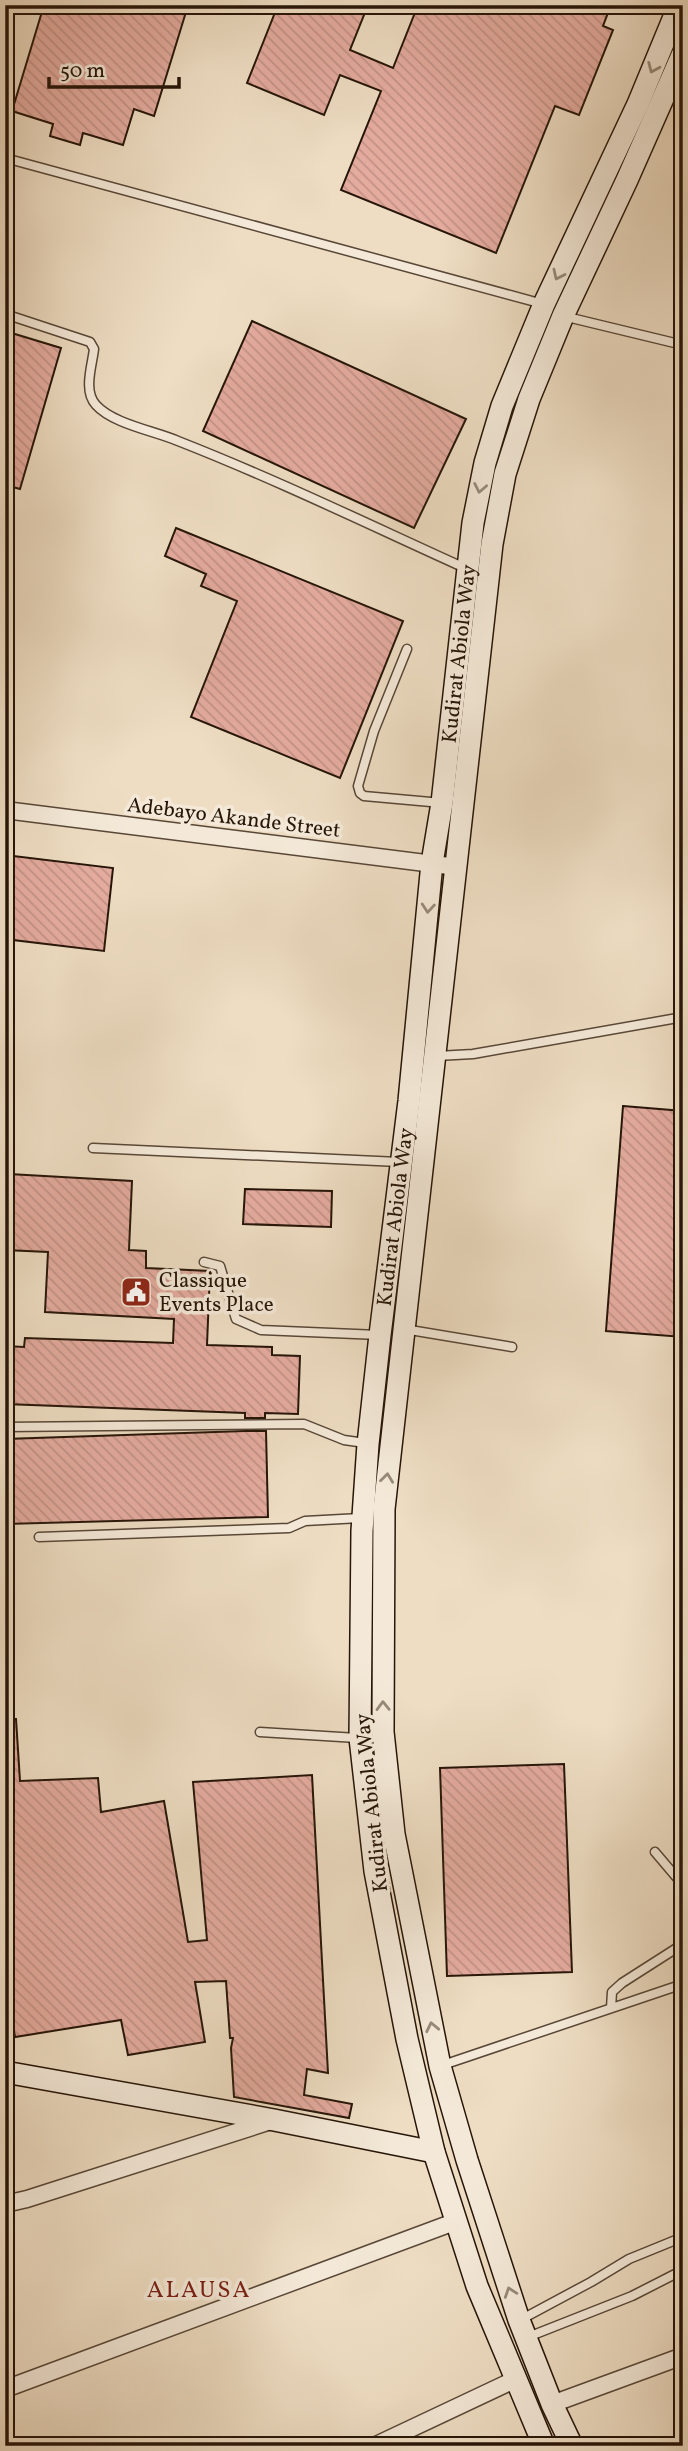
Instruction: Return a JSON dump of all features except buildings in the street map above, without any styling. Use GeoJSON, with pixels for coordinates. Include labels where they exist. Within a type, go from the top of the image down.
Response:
{"type":"FeatureCollection","features":[{"type":"Feature","properties":{"kind":"main road","name":"Kudirat Abiola Way"},"geometry":{"type":"LineString","coordinates":[[544,2446],[514,2380],[477,2286],[435,2152],[407,2039],[375,1871],[360,1738],[363,1518],[368,1444],[402,1162],[432,863],[442,803],[474,523],[485,463],[502,406],[544,304],[638,104],[678,5]]}},
{"type":"Feature","properties":{"kind":"main road","name":"Kudirat Abiola Way"},"geometry":{"type":"LineString","coordinates":[[572,2446],[522,2329],[440,2066],[394,1834],[383,1732],[384,1509],[492,544],[505,474],[528,399],[563,316],[683,53]]}},
{"type":"Feature","properties":{"kind":"main road"},"geometry":{"type":"LineString","coordinates":[[5,2072],[435,2152]]}},
{"type":"Feature","properties":{"kind":"street","name":"Adebayo Akande Street"},"geometry":{"type":"LineString","coordinates":[[5,810],[457,867]]}},
{"type":"Feature","properties":{"kind":"street"},"geometry":{"type":"LineString","coordinates":[[5,2204],[39,2196],[274,2120]]}},
{"type":"Feature","properties":{"kind":"street"},"geometry":{"type":"LineString","coordinates":[[5,2389],[457,2221]]}},
{"type":"Feature","properties":{"kind":"street"},"geometry":{"type":"LineString","coordinates":[[552,2404],[683,2356]]}},
{"type":"Feature","properties":{"kind":"street"},"geometry":{"type":"LineString","coordinates":[[374,2446],[514,2380]]}},
{"type":"Feature","properties":{"kind":"lane"},"geometry":{"type":"LineString","coordinates":[[5,158],[544,304],[563,316],[683,345]]}},
{"type":"Feature","properties":{"kind":"lane"},"geometry":{"type":"LineString","coordinates":[[5,314],[90,342],[94,349],[89,382],[90,396],[96,406],[111,417],[178,440],[469,569]]}},
{"type":"Feature","properties":{"kind":"lane"},"geometry":{"type":"LineString","coordinates":[[407,649],[374,731],[358,786],[364,796],[442,803]]}},
{"type":"Feature","properties":{"kind":"lane"},"geometry":{"type":"LineString","coordinates":[[436,1056],[473,1055],[683,1017]]}},
{"type":"Feature","properties":{"kind":"lane"},"geometry":{"type":"LineString","coordinates":[[93,1148],[402,1162]]}},
{"type":"Feature","properties":{"kind":"lane"},"geometry":{"type":"LineString","coordinates":[[204,1262],[220,1266],[236,1320],[261,1330],[380,1335]]}},
{"type":"Feature","properties":{"kind":"lane"},"geometry":{"type":"LineString","coordinates":[[404,1329],[512,1347]]}},
{"type":"Feature","properties":{"kind":"lane"},"geometry":{"type":"LineString","coordinates":[[5,1427],[304,1424],[344,1440],[368,1444]]}},
{"type":"Feature","properties":{"kind":"lane"},"geometry":{"type":"LineString","coordinates":[[39,1537],[289,1528],[305,1521],[363,1518]]}},
{"type":"Feature","properties":{"kind":"lane"},"geometry":{"type":"LineString","coordinates":[[260,1732],[360,1738]]}},
{"type":"Feature","properties":{"kind":"lane"},"geometry":{"type":"LineString","coordinates":[[655,1852],[683,1885]]}},
{"type":"Feature","properties":{"kind":"lane"},"geometry":{"type":"LineString","coordinates":[[611,2008],[612,1992],[622,1983],[683,1944]]}},
{"type":"Feature","properties":{"kind":"lane"},"geometry":{"type":"LineString","coordinates":[[440,2066],[683,1984]]}},
{"type":"Feature","properties":{"kind":"lane"},"geometry":{"type":"LineString","coordinates":[[522,2329],[540,2311],[629,2259],[683,2237]]}},
{"type":"Feature","properties":{"kind":"lane"},"geometry":{"type":"LineString","coordinates":[[522,2329],[632,2296],[683,2270]]}},
{"type":"Feature","properties":{"kind":"place","name":"Classique Events Place"},"geometry":{"type":"Point","coordinates":[136,1292]}},
{"type":"Feature","properties":{"kind":"district","name":"ALAUSA"},"geometry":{"type":"Point","coordinates":[199,2289]}}]}
